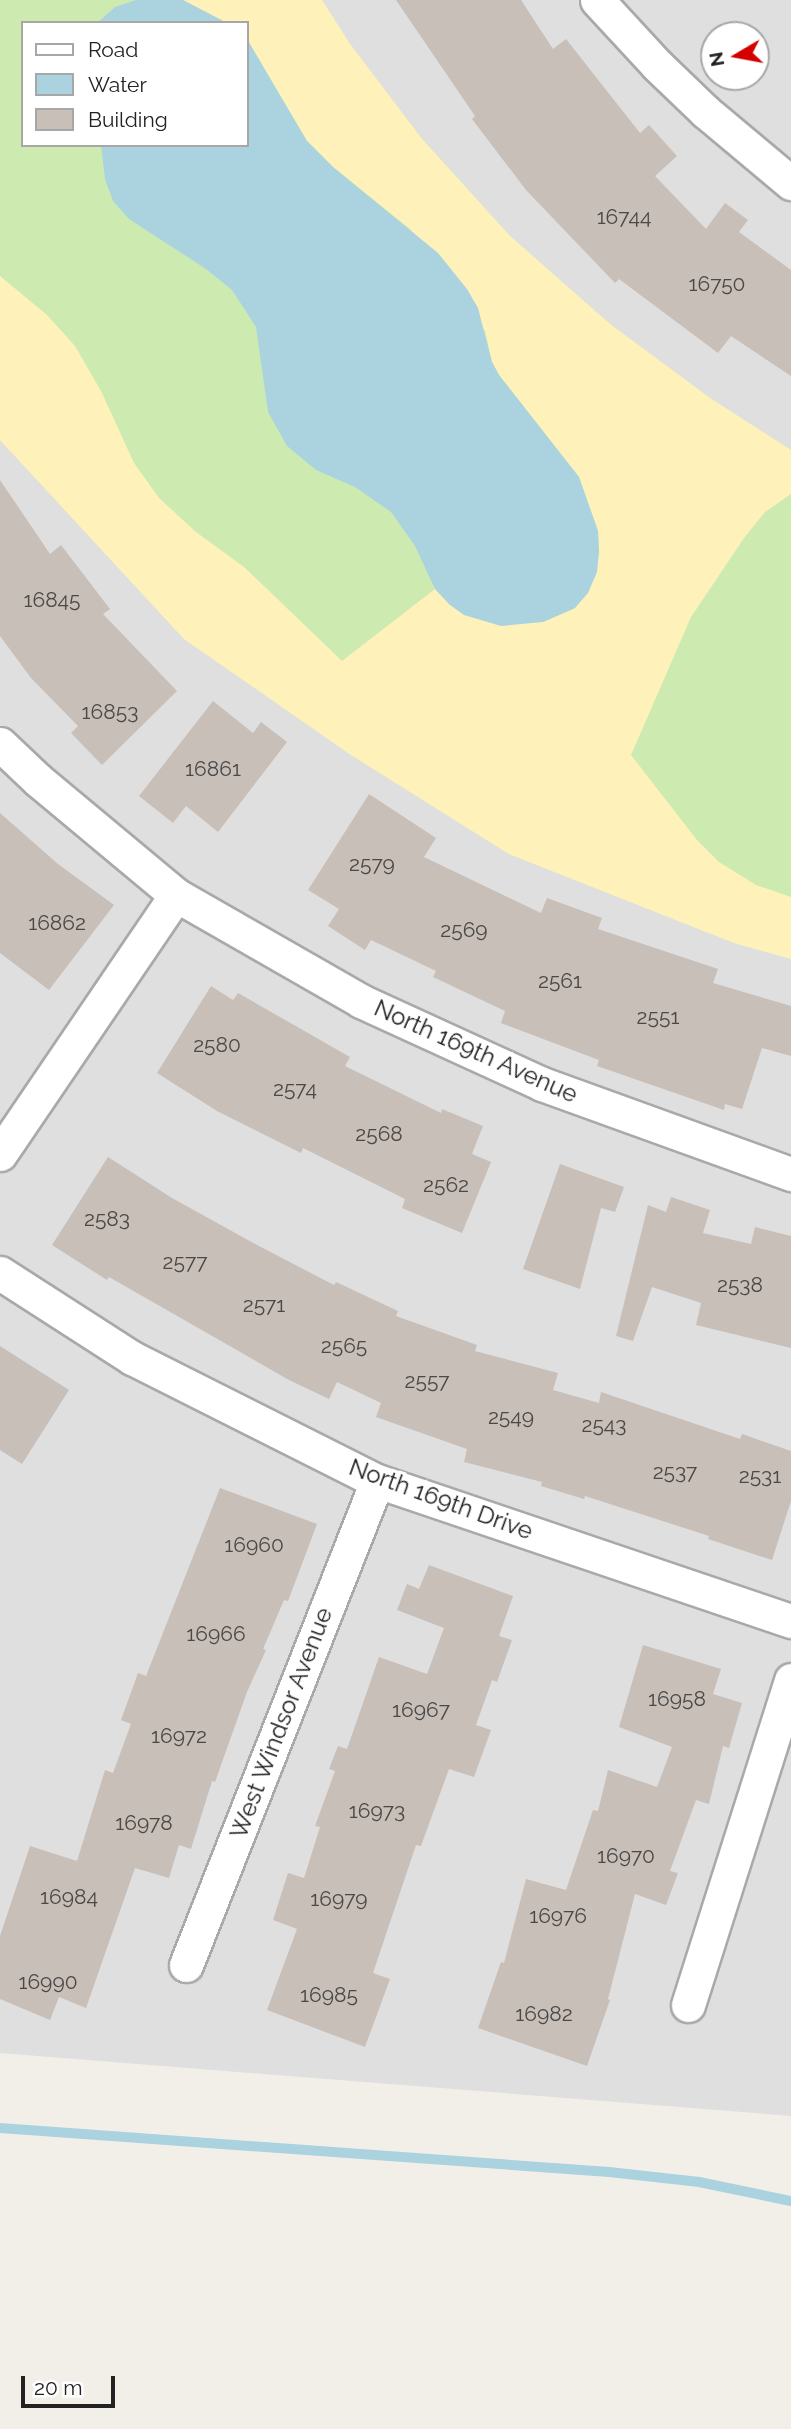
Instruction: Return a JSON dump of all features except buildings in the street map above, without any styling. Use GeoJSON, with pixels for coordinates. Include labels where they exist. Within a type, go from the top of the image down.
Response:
{"type":"FeatureCollection","features":[{"type":"Feature","properties":{"kind":"street"},"geometry":{"type":"LineString","coordinates":[[597,0],[705,112],[791,183]]}},
{"type":"Feature","properties":{"kind":"street","name":"North 169th Avenue"},"geometry":{"type":"LineString","coordinates":[[0,744],[38,780],[176,895],[361,1001],[542,1084],[791,1174]]}},
{"type":"Feature","properties":{"kind":"street"},"geometry":{"type":"LineString","coordinates":[[0,1154],[176,895]]}},
{"type":"Feature","properties":{"kind":"street","name":"North 169th Drive"},"geometry":{"type":"LineString","coordinates":[[0,1273],[132,1358],[377,1480],[791,1621]]}},
{"type":"Feature","properties":{"kind":"street","name":"West Windsor Avenue"},"geometry":{"type":"LineString","coordinates":[[186,1965],[377,1480]]}},
{"type":"Feature","properties":{"kind":"street"},"geometry":{"type":"LineString","coordinates":[[688,2005],[791,1680]]}},
{"type":"Feature","properties":{"kind":"shaded area"},"geometry":{"type":"Polygon","coordinates":[[[322,0],[791,0],[791,450],[710,398],[610,324],[510,236],[422,139],[350,44],[322,0]]]}},
{"type":"Feature","properties":{"kind":"shaded area"},"geometry":{"type":"Polygon","coordinates":[[[0,440],[184,639],[351,755],[509,854],[734,943],[791,959],[791,2116],[0,2053],[0,440]]]}},
{"type":"Feature","properties":{"kind":"green space"},"geometry":{"type":"Polygon","coordinates":[[[0,0],[322,0],[350,44],[422,139],[510,236],[610,324],[710,398],[791,450],[791,959],[734,943],[509,854],[351,755],[184,639],[0,440],[0,0]]]}},
{"type":"Feature","properties":{"kind":"sand"},"geometry":{"type":"Polygon","coordinates":[[[183,0],[322,0],[350,44],[422,139],[510,236],[610,324],[710,398],[791,450],[791,494],[765,512],[744,538],[691,617],[631,755],[697,840],[719,862],[756,885],[791,897],[791,959],[734,943],[509,854],[351,755],[184,639],[0,440],[0,276],[47,315],[75,346],[101,391],[134,463],[159,498],[196,532],[244,567],[342,661],[435,589],[450,605],[543,622],[575,608],[599,552],[598,531],[579,477],[499,375],[492,362],[485,331],[410,229],[333,167],[307,141],[248,41],[248,21],[223,21],[183,0]]]}},
{"type":"Feature","properties":{"kind":"water"},"geometry":{"type":"Polygon","coordinates":[[[136,0],[183,0],[223,21],[99,21],[115,7],[136,0]]]}},
{"type":"Feature","properties":{"kind":"water"},"geometry":{"type":"Polygon","coordinates":[[[248,41],[307,141],[333,167],[438,253],[467,289],[478,308],[492,362],[499,375],[579,477],[598,531],[599,552],[597,572],[588,593],[575,608],[543,622],[501,626],[464,615],[450,605],[435,589],[415,546],[391,512],[355,487],[316,470],[287,446],[268,412],[256,327],[232,290],[206,269],[129,219],[113,201],[105,179],[101,147],[248,147],[248,41]]]}},
{"type":"Feature","properties":{"kind":"waterway"},"geometry":{"type":"LineString","coordinates":[[0,2128],[609,2172],[699,2182],[791,2201]]}}]}
